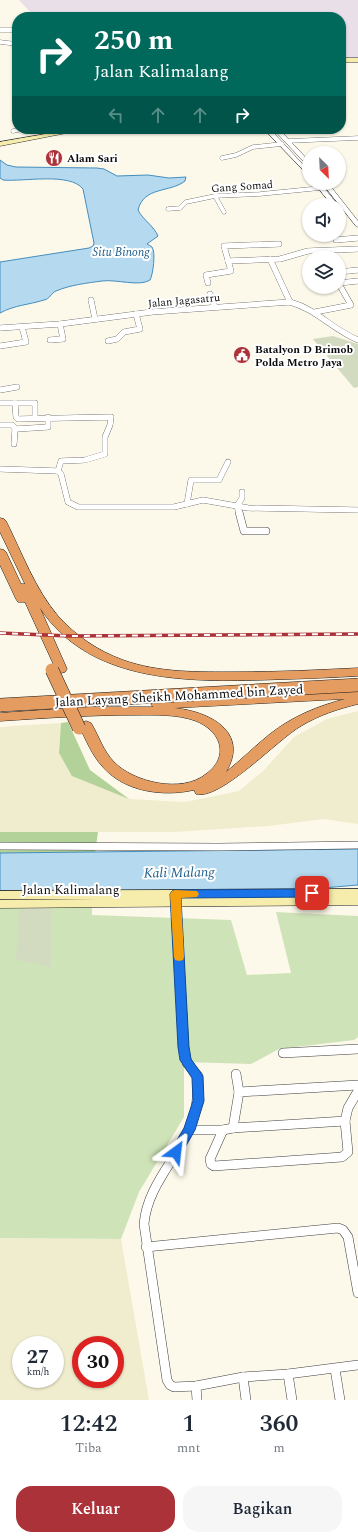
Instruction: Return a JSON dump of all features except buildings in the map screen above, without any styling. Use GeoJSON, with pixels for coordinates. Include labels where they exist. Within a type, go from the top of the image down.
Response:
{"type":"FeatureCollection","features":[{"type":"Feature","properties":{"kind":"highway"},"geometry":{"type":"LineString","coordinates":[[0,521],[15,583],[82,727],[93,755],[105,773],[112,780],[126,788],[140,793],[163,797],[174,797],[198,793],[223,782],[264,746],[307,716],[322,710],[358,700]]}},
{"type":"Feature","properties":{"kind":"highway"},"geometry":{"type":"LineString","coordinates":[[0,533],[8,550],[38,598],[54,619],[83,645],[95,653],[120,663],[158,672],[199,676],[358,672]]}},
{"type":"Feature","properties":{"kind":"highway"},"geometry":{"type":"LineString","coordinates":[[0,699],[358,679]]}},
{"type":"Feature","properties":{"kind":"highway","name":"Jalan Layang Sheikh Mohammed bin Zayed"},"geometry":{"type":"LineString","coordinates":[[0,705],[358,685]]}},
{"type":"Feature","properties":{"kind":"highway","name":"Jalan Layang Sheikh Mohammed bin Zayed"},"geometry":{"type":"LineString","coordinates":[[0,708],[358,690]]}},
{"type":"Feature","properties":{"kind":"highway"},"geometry":{"type":"LineString","coordinates":[[0,712],[358,694]]}},
{"type":"Feature","properties":{"kind":"highway"},"geometry":{"type":"LineString","coordinates":[[0,717],[117,710],[183,713],[203,719],[217,727],[225,740],[227,755],[225,762],[217,773],[204,782],[177,788],[149,787],[131,781],[113,770],[102,757],[82,727]]}},
{"type":"Feature","properties":{"kind":"main road"},"geometry":{"type":"LineString","coordinates":[[346,61],[358,61]]}},
{"type":"Feature","properties":{"kind":"main road"},"geometry":{"type":"LineString","coordinates":[[0,138],[25,134]]}},
{"type":"Feature","properties":{"kind":"main road"},"geometry":{"type":"LineString","coordinates":[[0,144],[56,134]]}},
{"type":"Feature","properties":{"kind":"main road","name":"Jalan Kalimalang"},"geometry":{"type":"LineString","coordinates":[[0,904],[358,893]]}},
{"type":"Feature","properties":{"kind":"main road","name":"Jalan Kalimalang"},"geometry":{"type":"LineString","coordinates":[[0,895],[358,901]]}},
{"type":"Feature","properties":{"kind":"street"},"geometry":{"type":"LineString","coordinates":[[0,30],[12,30]]}},
{"type":"Feature","properties":{"kind":"street"},"geometry":{"type":"LineString","coordinates":[[0,42],[12,43]]}},
{"type":"Feature","properties":{"kind":"street"},"geometry":{"type":"LineString","coordinates":[[277,134],[282,144],[302,163]]}},
{"type":"Feature","properties":{"kind":"street"},"geometry":{"type":"LineString","coordinates":[[280,134],[302,161]]}},
{"type":"Feature","properties":{"kind":"street"},"geometry":{"type":"LineString","coordinates":[[288,142],[358,138]]}},
{"type":"Feature","properties":{"kind":"street"},"geometry":{"type":"LineString","coordinates":[[222,158],[236,155],[253,147],[282,144]]}},
{"type":"Feature","properties":{"kind":"street","name":"Gang Somad"},"geometry":{"type":"LineString","coordinates":[[168,209],[181,208],[186,202],[215,196],[248,195],[302,188]]}},
{"type":"Feature","properties":{"kind":"street"},"geometry":{"type":"LineString","coordinates":[[246,189],[248,195]]}},
{"type":"Feature","properties":{"kind":"street"},"geometry":{"type":"LineString","coordinates":[[326,190],[358,225]]}},
{"type":"Feature","properties":{"kind":"street"},"geometry":{"type":"LineString","coordinates":[[215,196],[224,212]]}},
{"type":"Feature","properties":{"kind":"street"},"geometry":{"type":"LineString","coordinates":[[346,218],[358,232]]}},
{"type":"Feature","properties":{"kind":"street"},"geometry":{"type":"LineString","coordinates":[[346,239],[358,238]]}},
{"type":"Feature","properties":{"kind":"street"},"geometry":{"type":"LineString","coordinates":[[208,283],[206,275],[231,271],[223,247],[279,244]]}},
{"type":"Feature","properties":{"kind":"street"},"geometry":{"type":"LineString","coordinates":[[333,250],[358,249]]}},
{"type":"Feature","properties":{"kind":"street"},"geometry":{"type":"LineString","coordinates":[[228,261],[286,258],[302,253]]}},
{"type":"Feature","properties":{"kind":"street"},"geometry":{"type":"LineString","coordinates":[[270,259],[290,302]]}},
{"type":"Feature","properties":{"kind":"street"},"geometry":{"type":"LineString","coordinates":[[346,271],[358,270]]}},
{"type":"Feature","properties":{"kind":"street"},"geometry":{"type":"LineString","coordinates":[[346,283],[358,281]]}},
{"type":"Feature","properties":{"kind":"street"},"geometry":{"type":"LineString","coordinates":[[210,294],[215,307]]}},
{"type":"Feature","properties":{"kind":"street"},"geometry":{"type":"LineString","coordinates":[[315,312],[351,305],[345,294]]}},
{"type":"Feature","properties":{"kind":"street"},"geometry":{"type":"LineString","coordinates":[[91,300],[95,320]]}},
{"type":"Feature","properties":{"kind":"street","name":"Jalan Jagasatru"},"geometry":{"type":"LineString","coordinates":[[0,328],[60,324],[136,314],[290,302],[304,305],[341,333],[358,340]]}},
{"type":"Feature","properties":{"kind":"street"},"geometry":{"type":"LineString","coordinates":[[108,341],[117,339],[124,332],[140,329],[136,314]]}},
{"type":"Feature","properties":{"kind":"street"},"geometry":{"type":"LineString","coordinates":[[50,340],[63,339],[60,324]]}},
{"type":"Feature","properties":{"kind":"street"},"geometry":{"type":"LineString","coordinates":[[0,346],[26,342],[22,327]]}},
{"type":"Feature","properties":{"kind":"street"},"geometry":{"type":"LineString","coordinates":[[0,390],[17,387]]}},
{"type":"Feature","properties":{"kind":"street"},"geometry":{"type":"LineString","coordinates":[[0,403],[36,404],[35,417]]}},
{"type":"Feature","properties":{"kind":"street"},"geometry":{"type":"LineString","coordinates":[[15,403],[16,418],[111,417],[110,426],[105,438],[105,454],[85,460],[61,460],[58,471],[68,502],[78,507],[174,507],[198,501],[215,501],[248,508],[358,510]]}},
{"type":"Feature","properties":{"kind":"street"},"geometry":{"type":"LineString","coordinates":[[15,429],[49,427],[48,417]]}},
{"type":"Feature","properties":{"kind":"street"},"geometry":{"type":"LineString","coordinates":[[0,425],[12,424],[15,429],[14,444]]}},
{"type":"Feature","properties":{"kind":"street"},"geometry":{"type":"LineString","coordinates":[[188,504],[191,480],[219,480],[228,462]]}},
{"type":"Feature","properties":{"kind":"street"},"geometry":{"type":"LineString","coordinates":[[0,469],[58,471]]}},
{"type":"Feature","properties":{"kind":"street"},"geometry":{"type":"LineString","coordinates":[[242,492],[242,498],[237,506],[244,531],[266,531]]}},
{"type":"Feature","properties":{"kind":"street"},"geometry":{"type":"LineString","coordinates":[[0,846],[219,847],[358,845]]}},
{"type":"Feature","properties":{"kind":"street"},"geometry":{"type":"LineString","coordinates":[[176,898],[184,1051],[187,1063],[198,1076],[199,1085],[198,1101],[189,1130],[156,1186],[145,1210],[144,1224],[146,1247],[167,1380],[170,1385],[174,1387],[196,1386],[243,1377],[288,1374],[358,1365]]}},
{"type":"Feature","properties":{"kind":"street"},"geometry":{"type":"LineString","coordinates":[[283,1054],[358,1049]]}},
{"type":"Feature","properties":{"kind":"street"},"geometry":{"type":"LineString","coordinates":[[234,1128],[239,1092],[236,1074]]}},
{"type":"Feature","properties":{"kind":"street"},"geometry":{"type":"LineString","coordinates":[[239,1092],[358,1085]]}},
{"type":"Feature","properties":{"kind":"street"},"geometry":{"type":"LineString","coordinates":[[223,1130],[210,1159],[211,1164],[214,1166],[342,1157],[348,1152],[345,1121],[348,1108],[358,1091]]}},
{"type":"Feature","properties":{"kind":"street"},"geometry":{"type":"LineString","coordinates":[[189,1130],[223,1130],[345,1121]]}},
{"type":"Feature","properties":{"kind":"street"},"geometry":{"type":"LineString","coordinates":[[146,1247],[338,1228],[343,1230],[348,1237],[358,1293]]}},
{"type":"Feature","properties":{"kind":"street"},"geometry":{"type":"LineString","coordinates":[[335,1369],[340,1400]]}},
{"type":"Feature","properties":{"kind":"street"},"geometry":{"type":"LineString","coordinates":[[288,1374],[292,1400]]}},
{"type":"Feature","properties":{"kind":"street"},"geometry":{"type":"LineString","coordinates":[[243,1377],[246,1400]]}},
{"type":"Feature","properties":{"kind":"street"},"geometry":{"type":"LineString","coordinates":[[196,1386],[197,1400]]}},
{"type":"Feature","properties":{"kind":"shaded area"},"geometry":{"type":"Polygon","coordinates":[[[19,0],[358,0],[358,59],[346,59],[346,12],[30,12],[19,0]]]}},
{"type":"Feature","properties":{"kind":"shaded area"},"geometry":{"type":"Polygon","coordinates":[[[358,711],[358,824],[323,819],[269,826],[175,832],[0,832],[0,727],[61,723],[59,753],[129,799],[185,802],[239,791],[263,771],[294,737],[327,719],[358,711]]]}},
{"type":"Feature","properties":{"kind":"shaded area"},"geometry":{"type":"Polygon","coordinates":[[[0,1238],[121,1239],[149,1400],[0,1400],[0,1238]]]}},
{"type":"Feature","properties":{"kind":"green space"},"geometry":{"type":"Polygon","coordinates":[[[333,336],[358,344],[358,387],[354,388],[313,339],[333,336]]]}},
{"type":"Feature","properties":{"kind":"green space"},"geometry":{"type":"Polygon","coordinates":[[[68,722],[90,770],[129,799],[72,776],[59,753],[61,723],[68,722]]]}},
{"type":"Feature","properties":{"kind":"green space"},"geometry":{"type":"Polygon","coordinates":[[[0,832],[98,832],[95,853],[0,853],[0,832]]]}},
{"type":"Feature","properties":{"kind":"green space"},"geometry":{"type":"Polygon","coordinates":[[[51,894],[92,895],[92,915],[231,920],[247,975],[291,973],[276,912],[358,916],[358,1037],[354,1040],[279,1049],[251,1064],[184,1062],[184,1117],[139,1192],[121,1239],[0,1238],[0,895],[20,895],[51,967],[51,894]]]}},
{"type":"Feature","properties":{"kind":"green space"},"geometry":{"type":"Polygon","coordinates":[[[51,894],[51,967],[16,960],[20,895],[51,894]]]}},
{"type":"Feature","properties":{"kind":"water","name":"Situ Binong"},"geometry":{"type":"Polygon","coordinates":[[[0,160],[7,165],[16,167],[97,168],[104,169],[117,176],[148,175],[169,178],[186,177],[185,181],[179,185],[152,193],[146,197],[141,202],[138,210],[158,236],[147,244],[152,247],[154,254],[153,269],[150,280],[140,283],[102,281],[85,283],[61,289],[46,299],[0,313],[0,262],[89,248],[93,246],[94,243],[83,189],[77,184],[57,179],[3,180],[0,178],[0,160]]]}},
{"type":"Feature","properties":{"kind":"water","name":"Kali Malang"},"geometry":{"type":"Polygon","coordinates":[[[358,849],[358,885],[287,891],[0,895],[0,853],[358,849]]]}},
{"type":"Feature","properties":{"kind":"railway"},"geometry":{"type":"LineString","coordinates":[[0,633],[69,636],[358,634]]}},
{"type":"Feature","properties":{"kind":"slow traffic"},"geometry":{"type":"LineString","coordinates":[[179,957],[175,894],[193,894]]}},
{"type":"Feature","properties":{"kind":"place","name":"Alam Sari"},"geometry":{"type":"Point","coordinates":[54,158]}},
{"type":"Feature","properties":{"kind":"place","name":"Batalyon D Brimob Polda Metro Jaya"},"geometry":{"type":"Point","coordinates":[242,355]}},
{"type":"Feature","properties":{"kind":"route"},"geometry":{"type":"LineString","coordinates":[[176,1152],[189,1130],[198,1101],[199,1085],[198,1076],[186,1060],[184,1047],[175,894],[312,893]]}}]}
